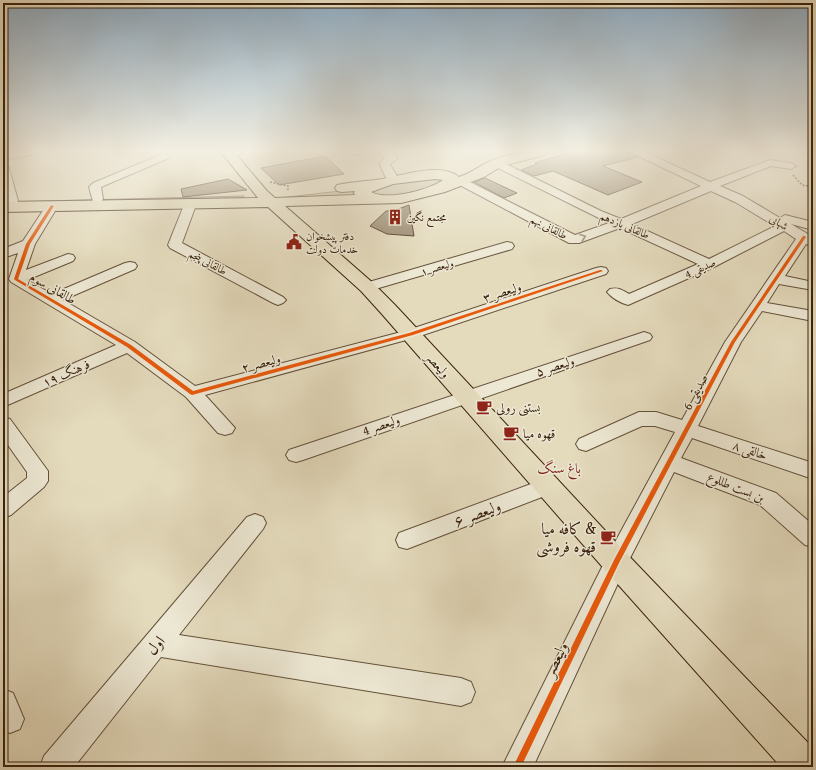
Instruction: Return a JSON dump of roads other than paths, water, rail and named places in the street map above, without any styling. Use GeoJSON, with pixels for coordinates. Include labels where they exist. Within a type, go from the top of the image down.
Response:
{"type":"FeatureCollection","features":[{"type":"Feature","properties":{"kind":"main road"},"geometry":{"type":"LineString","coordinates":[[233,200],[248,188]]}},
{"type":"Feature","properties":{"kind":"main road","name":"ولیعصر"},"geometry":{"type":"LineString","coordinates":[[258,188],[266,198],[367,287],[616,562],[806,767]]}},
{"type":"Feature","properties":{"kind":"main road"},"geometry":{"type":"LineString","coordinates":[[269,188],[288,194]]}},
{"type":"Feature","properties":{"kind":"main road"},"geometry":{"type":"LineString","coordinates":[[6,203],[52,206],[190,205],[266,198],[341,188]]}},
{"type":"Feature","properties":{"kind":"main road"},"geometry":{"type":"LineString","coordinates":[[364,188],[361,193],[364,196],[372,199],[386,199]]}},
{"type":"Feature","properties":{"kind":"main road"},"geometry":{"type":"LineString","coordinates":[[266,198],[330,202],[400,198],[440,189]]}},
{"type":"Feature","properties":{"kind":"main road"},"geometry":{"type":"LineString","coordinates":[[6,203],[97,199],[233,200],[267,212],[300,228],[309,210],[330,202]]}},
{"type":"Feature","properties":{"kind":"street"},"geometry":{"type":"LineString","coordinates":[[5,188],[6,203]]}},
{"type":"Feature","properties":{"kind":"street"},"geometry":{"type":"LineString","coordinates":[[95,188],[97,199]]}},
{"type":"Feature","properties":{"kind":"street","name":"طالقانی نهم"},"geometry":{"type":"LineString","coordinates":[[490,188],[574,240],[620,224],[707,188]]}},
{"type":"Feature","properties":{"kind":"street","name":"طالقانی یازدهم"},"geometry":{"type":"LineString","coordinates":[[539,188],[648,235],[708,264]]}},
{"type":"Feature","properties":{"kind":"street","name":"شهابی"},"geometry":{"type":"LineString","coordinates":[[714,188],[739,199],[785,226],[810,235]]}},
{"type":"Feature","properties":{"kind":"street","name":"طالقانی پنجم"},"geometry":{"type":"LineString","coordinates":[[190,205],[175,245],[278,300]]}},
{"type":"Feature","properties":{"kind":"street","name":"طالقانی سوم"},"geometry":{"type":"LineString","coordinates":[[52,206],[28,244],[16,279],[129,346]]}},
{"type":"Feature","properties":{"kind":"street"},"geometry":{"type":"LineString","coordinates":[[764,213],[810,235]]}},
{"type":"Feature","properties":{"kind":"street","name":"صدیقی 4"},"geometry":{"type":"LineString","coordinates":[[615,292],[628,300],[708,264],[785,226]]}},
{"type":"Feature","properties":{"kind":"street","name":"صدیقی 6"},"geometry":{"type":"LineString","coordinates":[[616,562],[733,342],[775,279],[810,235]]}},
{"type":"Feature","properties":{"kind":"street"},"geometry":{"type":"LineString","coordinates":[[3,254],[28,244]]}},
{"type":"Feature","properties":{"kind":"street","name":"ولیعصر ١"},"geometry":{"type":"LineString","coordinates":[[367,287],[507,246]]}},
{"type":"Feature","properties":{"kind":"street"},"geometry":{"type":"LineString","coordinates":[[16,279],[68,258]]}},
{"type":"Feature","properties":{"kind":"street"},"geometry":{"type":"LineString","coordinates":[[51,300],[130,266]]}},
{"type":"Feature","properties":{"kind":"street","name":"ولیعصر ٣"},"geometry":{"type":"LineString","coordinates":[[411,334],[601,272]]}},
{"type":"Feature","properties":{"kind":"street"},"geometry":{"type":"LineString","coordinates":[[775,279],[813,286]]}},
{"type":"Feature","properties":{"kind":"street"},"geometry":{"type":"LineString","coordinates":[[758,306],[813,316]]}},
{"type":"Feature","properties":{"kind":"street","name":"ولیعصر ٢"},"geometry":{"type":"LineString","coordinates":[[192,393],[411,334]]}},
{"type":"Feature","properties":{"kind":"street","name":"ولیعصر ۵"},"geometry":{"type":"LineString","coordinates":[[466,396],[644,337]]}},
{"type":"Feature","properties":{"kind":"street"},"geometry":{"type":"LineString","coordinates":[[129,346],[192,393],[225,428]]}},
{"type":"Feature","properties":{"kind":"street","name":"فرهنگ ۱۹"},"geometry":{"type":"LineString","coordinates":[[3,400],[129,346]]}},
{"type":"Feature","properties":{"kind":"street","name":"ولیعصر 4"},"geometry":{"type":"LineString","coordinates":[[296,455],[466,396]]}},
{"type":"Feature","properties":{"kind":"street","name":"خالقی ۸"},"geometry":{"type":"LineString","coordinates":[[586,444],[639,419],[656,419],[813,471]]}},
{"type":"Feature","properties":{"kind":"street"},"geometry":{"type":"LineString","coordinates":[[3,424],[38,471],[37,481],[3,509]]}},
{"type":"Feature","properties":{"kind":"street","name":"بن بست طللوع"},"geometry":{"type":"LineString","coordinates":[[670,462],[768,499],[813,538]]}},
{"type":"Feature","properties":{"kind":"street","name":"ولیعصر ۶"},"geometry":{"type":"LineString","coordinates":[[407,540],[547,486]]}},
{"type":"Feature","properties":{"kind":"street","name":"اول"},"geometry":{"type":"LineString","coordinates":[[63,763],[156,644],[255,523]]}},
{"type":"Feature","properties":{"kind":"street","name":"ولیعصر"},"geometry":{"type":"LineString","coordinates":[[525,762],[616,562]]}},
{"type":"Feature","properties":{"kind":"street"},"geometry":{"type":"LineString","coordinates":[[156,644],[461,692]]}},
{"type":"Feature","properties":{"kind":"place","name":"مجتمع نگین"},"geometry":{"type":"Point","coordinates":[395,217]}},
{"type":"Feature","properties":{"kind":"place","name":"دفتر پیشخوان خدمات دولت"},"geometry":{"type":"Point","coordinates":[294,242]}},
{"type":"Feature","properties":{"kind":"place","name":"بستنی رولی"},"geometry":{"type":"Point","coordinates":[484,407]}},
{"type":"Feature","properties":{"kind":"place","name":"قهوه میا"},"geometry":{"type":"Point","coordinates":[511,433]}},
{"type":"Feature","properties":{"kind":"place","name":"کافه میا & قهوه فروشی"},"geometry":{"type":"Point","coordinates":[608,537]}},
{"type":"Feature","properties":{"kind":"district","name":"باغ سنگ"},"geometry":{"type":"Point","coordinates":[559,468]}}]}
